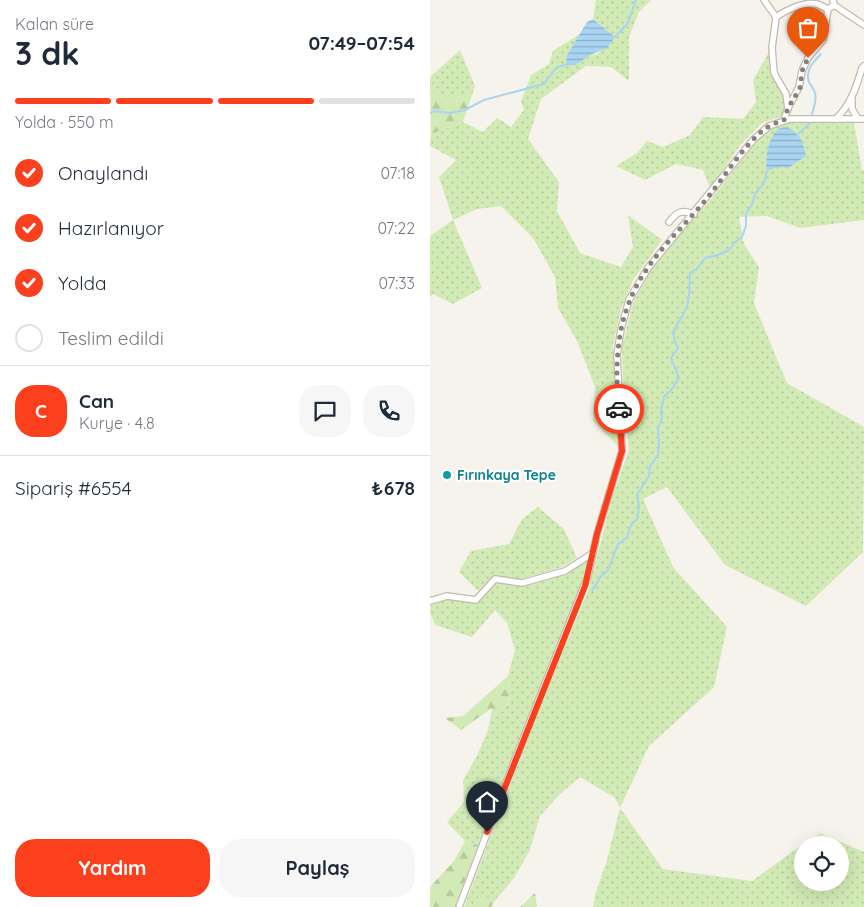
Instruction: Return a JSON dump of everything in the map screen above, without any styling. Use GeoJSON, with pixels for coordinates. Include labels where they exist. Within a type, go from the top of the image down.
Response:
{"type":"FeatureCollection","features":[{"type":"Feature","properties":{"kind":"street"},"geometry":{"type":"LineString","coordinates":[[764,0],[776,17],[772,48],[774,73],[786,94],[788,108]]}},
{"type":"Feature","properties":{"kind":"street"},"geometry":{"type":"LineString","coordinates":[[784,120],[788,108],[800,88],[802,71],[808,58],[823,40],[828,9],[839,0]]}},
{"type":"Feature","properties":{"kind":"street"},"geometry":{"type":"LineString","coordinates":[[776,17],[806,4],[816,4],[828,9]]}},
{"type":"Feature","properties":{"kind":"street"},"geometry":{"type":"LineString","coordinates":[[834,4],[864,25]]}},
{"type":"Feature","properties":{"kind":"street"},"geometry":{"type":"LineString","coordinates":[[836,119],[852,99],[864,66]]}},
{"type":"Feature","properties":{"kind":"street"},"geometry":{"type":"LineString","coordinates":[[852,99],[852,109],[861,119]]}},
{"type":"Feature","properties":{"kind":"street"},"geometry":{"type":"LineString","coordinates":[[459,907],[517,753],[585,586],[622,451],[617,354],[625,313],[635,288],[648,268],[759,133],[769,126],[784,120],[808,118],[861,119]]}},
{"type":"Feature","properties":{"kind":"street"},"geometry":{"type":"LineString","coordinates":[[669,222],[677,213],[684,210],[694,214]]}},
{"type":"Feature","properties":{"kind":"street"},"geometry":{"type":"LineString","coordinates":[[430,601],[447,596],[476,600],[495,580],[522,583],[565,571],[593,553]]}},
{"type":"Feature","properties":{"kind":"green space"},"geometry":{"type":"Polygon","coordinates":[[[596,0],[651,0],[639,12],[629,37],[629,81],[611,67],[586,66],[541,99],[528,139],[559,182],[557,211],[580,253],[621,267],[633,247],[628,215],[662,240],[633,280],[621,309],[613,345],[615,399],[619,432],[618,446],[593,421],[595,387],[577,341],[558,308],[555,277],[533,238],[501,206],[477,209],[453,220],[439,177],[456,160],[430,146],[431,134],[463,122],[483,132],[497,118],[511,127],[524,110],[521,101],[531,75],[549,64],[553,51],[580,34],[567,55],[576,65],[590,55],[597,54],[615,37],[593,19],[596,0]]]}},
{"type":"Feature","properties":{"kind":"green space"},"geometry":{"type":"Polygon","coordinates":[[[460,50],[475,86],[472,95],[442,98],[430,77],[460,50]]]}},
{"type":"Feature","properties":{"kind":"green space"},"geometry":{"type":"Polygon","coordinates":[[[769,52],[771,73],[784,94],[785,106],[782,116],[762,123],[742,143],[710,188],[703,170],[676,164],[645,180],[616,166],[637,153],[647,141],[663,147],[690,135],[703,117],[743,119],[756,102],[753,80],[769,52]]]}},
{"type":"Feature","properties":{"kind":"green space"},"geometry":{"type":"Polygon","coordinates":[[[430,77],[442,98],[472,95],[463,122],[431,134],[430,77]]]}},
{"type":"Feature","properties":{"kind":"green space"},"geometry":{"type":"Polygon","coordinates":[[[791,121],[854,122],[862,170],[864,170],[864,220],[800,228],[767,216],[739,217],[744,244],[759,267],[754,303],[787,383],[864,427],[863,552],[806,606],[725,565],[667,487],[643,499],[673,567],[727,627],[714,687],[649,746],[620,808],[615,798],[580,777],[559,795],[540,816],[530,850],[514,878],[494,902],[481,895],[470,907],[464,907],[538,710],[588,591],[613,495],[629,450],[624,402],[622,347],[633,303],[651,270],[762,135],[775,126],[791,121]]]}},
{"type":"Feature","properties":{"kind":"green space"},"geometry":{"type":"Polygon","coordinates":[[[453,220],[482,288],[453,304],[433,294],[430,297],[430,236],[453,220]]]}},
{"type":"Feature","properties":{"kind":"green space"},"geometry":{"type":"Polygon","coordinates":[[[538,507],[564,529],[577,558],[562,567],[522,579],[493,576],[478,591],[459,572],[471,551],[509,544],[522,519],[538,507]]]}},
{"type":"Feature","properties":{"kind":"green space"},"geometry":{"type":"Polygon","coordinates":[[[589,557],[584,581],[478,845],[465,841],[447,822],[464,802],[463,780],[477,756],[488,730],[490,720],[510,701],[508,676],[515,650],[507,623],[495,610],[472,637],[435,625],[430,612],[430,602],[448,598],[477,603],[495,582],[525,586],[566,574],[589,557]]]}},
{"type":"Feature","properties":{"kind":"green space"},"geometry":{"type":"Polygon","coordinates":[[[508,676],[510,701],[490,720],[492,708],[461,730],[445,718],[463,716],[508,676]]]}},
{"type":"Feature","properties":{"kind":"green space"},"geometry":{"type":"Polygon","coordinates":[[[620,808],[663,869],[752,881],[794,851],[794,891],[849,891],[849,846],[864,852],[864,907],[593,907],[595,895],[607,860],[620,808]]]}},
{"type":"Feature","properties":{"kind":"green space"},"geometry":{"type":"Polygon","coordinates":[[[820,833],[827,836],[816,836],[820,833]]]}},
{"type":"Feature","properties":{"kind":"green space"},"geometry":{"type":"Polygon","coordinates":[[[465,841],[478,845],[455,907],[430,907],[430,887],[454,861],[465,841]]]}},
{"type":"Feature","properties":{"kind":"green space"},"geometry":{"type":"Polygon","coordinates":[[[535,893],[537,907],[520,907],[535,893]]]}},
{"type":"Feature","properties":{"kind":"green space"},"geometry":{"type":"Polygon","coordinates":[[[481,895],[494,902],[491,907],[470,907],[481,895]]]}},
{"type":"Feature","properties":{"kind":"water"},"geometry":{"type":"Polygon","coordinates":[[[593,19],[615,37],[607,48],[590,55],[576,65],[566,65],[567,55],[587,22],[593,19]]]}},
{"type":"Feature","properties":{"kind":"water"},"geometry":{"type":"Polygon","coordinates":[[[784,127],[797,134],[802,142],[806,156],[788,168],[778,167],[767,171],[767,153],[771,139],[774,133],[784,127]]]}},
{"type":"Feature","properties":{"kind":"waterway"},"geometry":{"type":"LineString","coordinates":[[615,37],[628,23],[636,0]]}},
{"type":"Feature","properties":{"kind":"waterway"},"geometry":{"type":"LineString","coordinates":[[812,114],[816,96],[809,82],[808,74],[813,63],[821,54]]}},
{"type":"Feature","properties":{"kind":"waterway"},"geometry":{"type":"LineString","coordinates":[[430,113],[434,111],[450,113],[465,110],[484,100],[544,84],[557,67],[566,65]]}},
{"type":"Feature","properties":{"kind":"waterway"},"geometry":{"type":"LineString","coordinates":[[797,135],[810,123]]}},
{"type":"Feature","properties":{"kind":"waterway"},"geometry":{"type":"LineString","coordinates":[[592,591],[601,576],[608,570],[618,544],[627,537],[631,525],[637,519],[639,507],[637,495],[649,476],[650,466],[658,455],[658,428],[662,418],[661,411],[664,397],[679,378],[671,358],[678,348],[674,331],[688,304],[690,273],[697,269],[705,258],[729,250],[742,237],[746,226],[746,213],[752,205],[755,194],[764,183],[767,171]]}},
{"type":"Feature","properties":{"kind":"way so far"},"geometry":{"type":"LineString","coordinates":[[619,409],[618,342],[625,313],[635,288],[658,255],[759,133],[784,120],[788,108],[800,88],[802,71],[808,58]]}},
{"type":"Feature","properties":{"kind":"place","name":"Fırınkaya Tepe"},"geometry":{"type":"Point","coordinates":[447,475]}},
{"type":"Feature","properties":{"kind":"route"},"geometry":{"type":"LineString","coordinates":[[487,832],[585,586],[597,534],[622,451],[619,409]]}}]}
